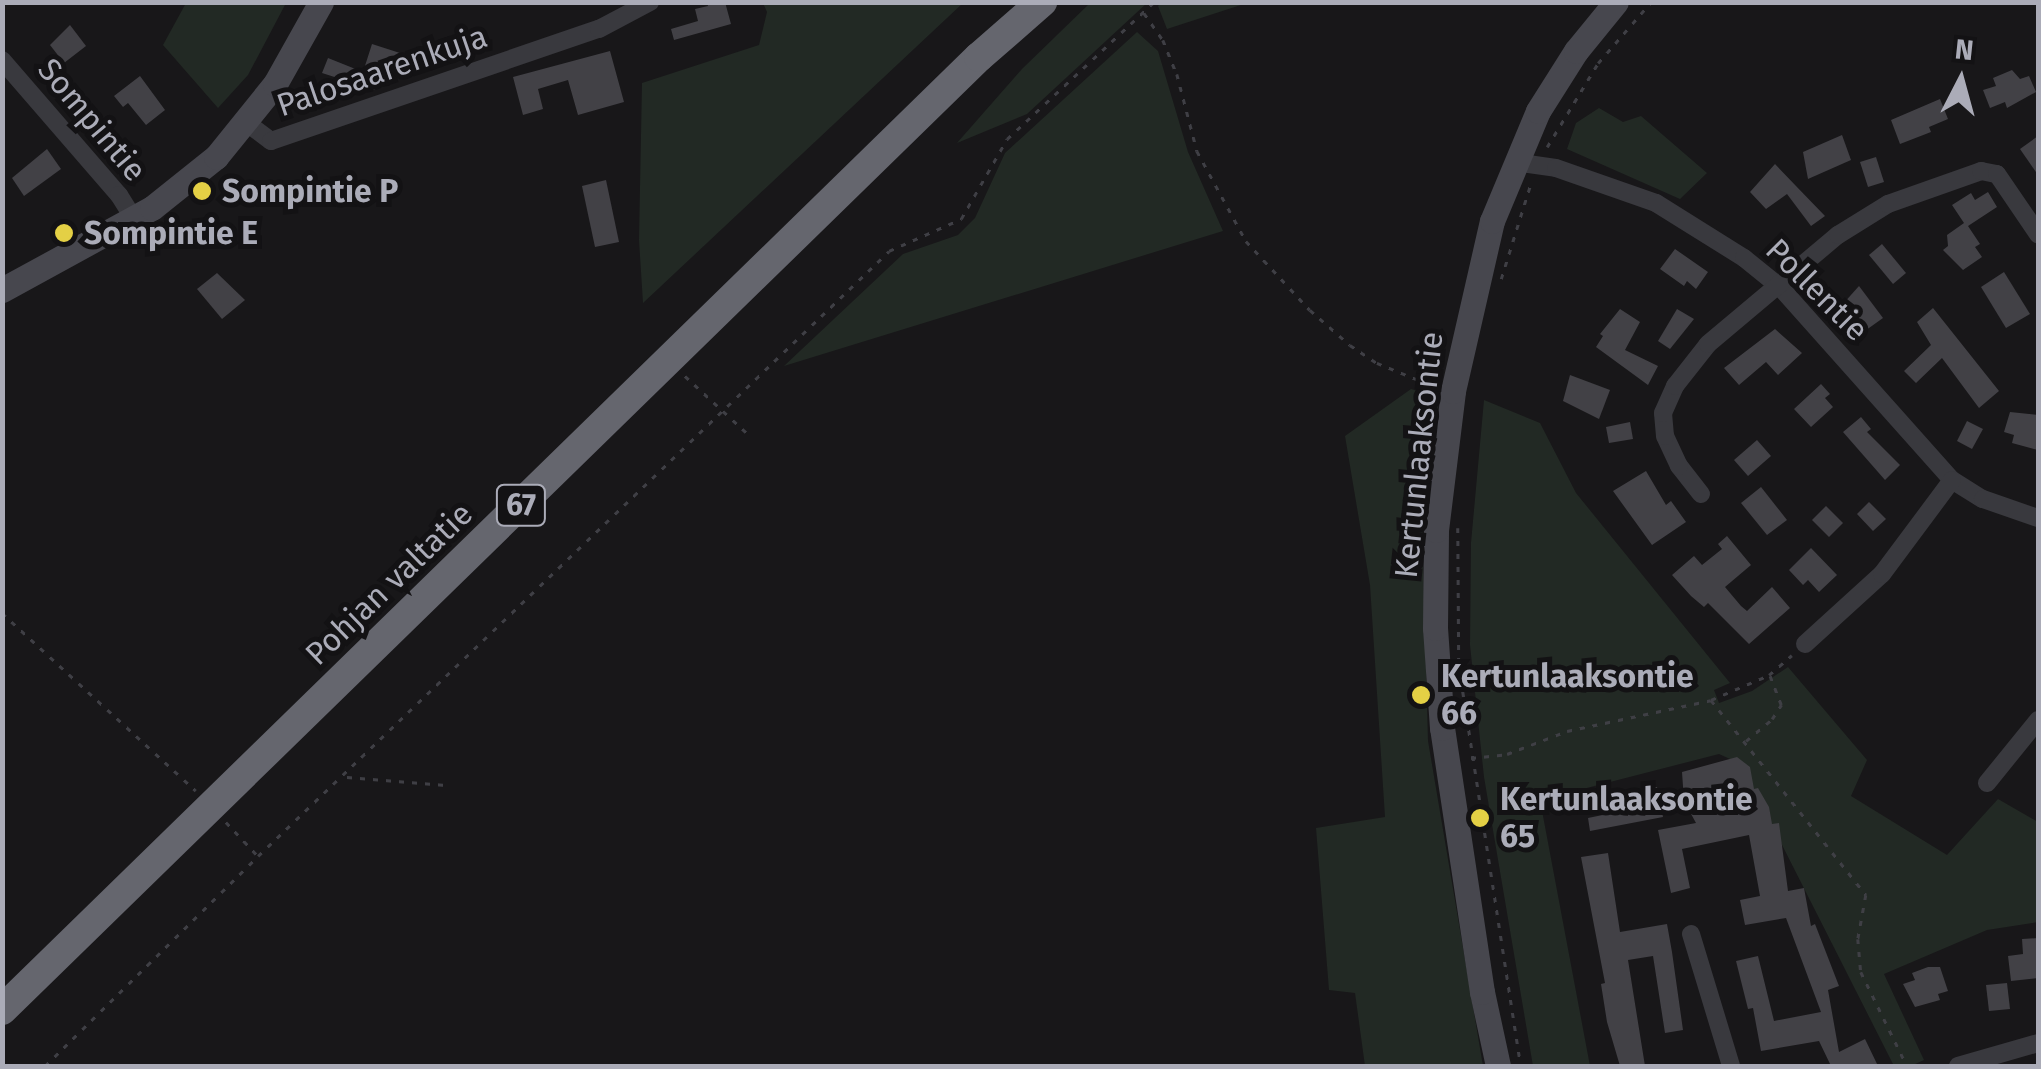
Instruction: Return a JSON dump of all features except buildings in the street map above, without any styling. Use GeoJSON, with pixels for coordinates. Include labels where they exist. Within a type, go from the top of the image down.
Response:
{"type":"FeatureCollection","features":[{"type":"Feature","properties":{"kind":"highway","name":"Pohjan valtatie"},"geometry":{"type":"LineString","coordinates":[[2,1010],[979,57],[1042,2]]}},
{"type":"Feature","properties":{"kind":"street"},"geometry":{"type":"LineString","coordinates":[[2,290],[178,190],[247,123],[294,54],[322,2]]}},
{"type":"Feature","properties":{"kind":"street","name":"Palosaarenkuja"},"geometry":{"type":"LineString","coordinates":[[247,123],[271,141],[599,29],[650,2]]}},
{"type":"Feature","properties":{"kind":"street","name":"Kertunlaaksontie"},"geometry":{"type":"LineString","coordinates":[[1498,1066],[1482,992],[1444,744],[1436,644],[1436,530],[1453,391],[1492,222],[1526,164],[1538,112],[1576,51],[1616,2]]}},
{"type":"Feature","properties":{"kind":"street","name":"Sompintie"},"geometry":{"type":"LineString","coordinates":[[2,60],[119,195],[134,218]]}},
{"type":"Feature","properties":{"kind":"street","name":"Pollentie"},"geometry":{"type":"LineString","coordinates":[[1526,164],[1612,185],[1656,203],[1744,258],[1780,286],[1952,480],[1983,500],[2038,518]]}},
{"type":"Feature","properties":{"kind":"street"},"geometry":{"type":"LineString","coordinates":[[1700,494],[1678,466],[1665,436],[1663,413],[1675,386],[1708,344],[1838,235],[1888,204],[1980,171],[1997,174],[2038,234]]}},
{"type":"Feature","properties":{"kind":"street"},"geometry":{"type":"LineString","coordinates":[[1804,644],[1882,574],[1952,480]]}},
{"type":"Feature","properties":{"kind":"street"},"geometry":{"type":"LineString","coordinates":[[1987,783],[2038,720]]}},
{"type":"Feature","properties":{"kind":"street"},"geometry":{"type":"LineString","coordinates":[[1691,934],[1731,1066]]}},
{"type":"Feature","properties":{"kind":"street"},"geometry":{"type":"LineString","coordinates":[[1958,1066],[2038,1043]]}},
{"type":"Feature","properties":{"kind":"path"},"geometry":{"type":"LineString","coordinates":[[45,1066],[258,856],[890,252],[961,219],[1007,139],[1154,2]]}},
{"type":"Feature","properties":{"kind":"path"},"geometry":{"type":"LineString","coordinates":[[1500,282],[1526,164],[1598,63],[1651,2]]}},
{"type":"Feature","properties":{"kind":"path"},"geometry":{"type":"LineString","coordinates":[[1143,12],[1163,40],[1177,74],[1197,152],[1246,241],[1310,310],[1350,345],[1411,379],[1453,391]]}},
{"type":"Feature","properties":{"kind":"path"},"geometry":{"type":"LineString","coordinates":[[671,360],[747,433]]}},
{"type":"Feature","properties":{"kind":"path"},"geometry":{"type":"LineString","coordinates":[[1458,525],[1460,666],[1521,1066]]}},
{"type":"Feature","properties":{"kind":"path"},"geometry":{"type":"LineString","coordinates":[[2,613],[149,744],[258,856]]}},
{"type":"Feature","properties":{"kind":"path"},"geometry":{"type":"LineString","coordinates":[[1471,758],[1507,754],[1568,731],[1711,700],[1769,675],[1804,644]]}},
{"type":"Feature","properties":{"kind":"path"},"geometry":{"type":"LineString","coordinates":[[1745,742],[1772,720],[1781,705],[1769,675]]}},
{"type":"Feature","properties":{"kind":"path"},"geometry":{"type":"LineString","coordinates":[[1711,700],[1866,895],[1858,939],[1861,972],[1907,1066]]}},
{"type":"Feature","properties":{"kind":"path"},"geometry":{"type":"LineString","coordinates":[[346,776],[446,785]]}},
{"type":"Feature","properties":{"kind":"shaded area"},"geometry":{"type":"Polygon","coordinates":[[[1162,2],[1247,3],[1167,29],[1158,6],[1162,2]]]}},
{"type":"Feature","properties":{"kind":"shaded area"},"geometry":{"type":"Polygon","coordinates":[[[186,3],[286,3],[248,75],[218,108],[163,45],[186,3]]]}},
{"type":"Feature","properties":{"kind":"shaded area"},"geometry":{"type":"Polygon","coordinates":[[[763,3],[963,3],[643,303],[639,240],[642,83],[759,45],[767,12],[763,3]]]}},
{"type":"Feature","properties":{"kind":"shaded area"},"geometry":{"type":"Polygon","coordinates":[[[1090,3],[1147,3],[1027,114],[957,143],[1022,69],[1090,3]]]}},
{"type":"Feature","properties":{"kind":"shaded area"},"geometry":{"type":"Polygon","coordinates":[[[1137,32],[1158,51],[1188,152],[1223,231],[784,366],[903,254],[958,235],[975,218],[1005,153],[1137,32]]]}},
{"type":"Feature","properties":{"kind":"shaded area"},"geometry":{"type":"Polygon","coordinates":[[[1599,108],[1623,122],[1641,116],[1707,173],[1680,199],[1567,149],[1576,123],[1599,108]]]}},
{"type":"Feature","properties":{"kind":"shaded area"},"geometry":{"type":"Polygon","coordinates":[[[1411,389],[1439,397],[1422,523],[1428,741],[1483,1066],[1365,1066],[1355,993],[1329,990],[1316,828],[1385,817],[1370,585],[1345,436],[1411,389]]]}},
{"type":"Feature","properties":{"kind":"shaded area"},"geometry":{"type":"Polygon","coordinates":[[[1484,400],[1540,423],[1576,493],[1730,683],[1714,690],[1719,703],[1752,691],[1788,667],[1867,760],[1851,796],[1947,855],[1998,799],[2038,822],[2038,922],[1987,930],[1884,974],[1924,1060],[1911,1066],[1894,1066],[1741,764],[1719,754],[1540,800],[1590,1066],[1533,1066],[1484,777],[1470,645],[1471,543],[1484,400]]]}},
{"type":"Feature","properties":{"kind":"place","name":"Sompintie P"},"geometry":{"type":"Point","coordinates":[202,191]}},
{"type":"Feature","properties":{"kind":"place","name":"Sompintie E"},"geometry":{"type":"Point","coordinates":[64,233]}},
{"type":"Feature","properties":{"kind":"place","name":"Kertunlaaksontie 66"},"geometry":{"type":"Point","coordinates":[1421,695]}},
{"type":"Feature","properties":{"kind":"place","name":"Kertunlaaksontie 65"},"geometry":{"type":"Point","coordinates":[1480,818]}}]}
